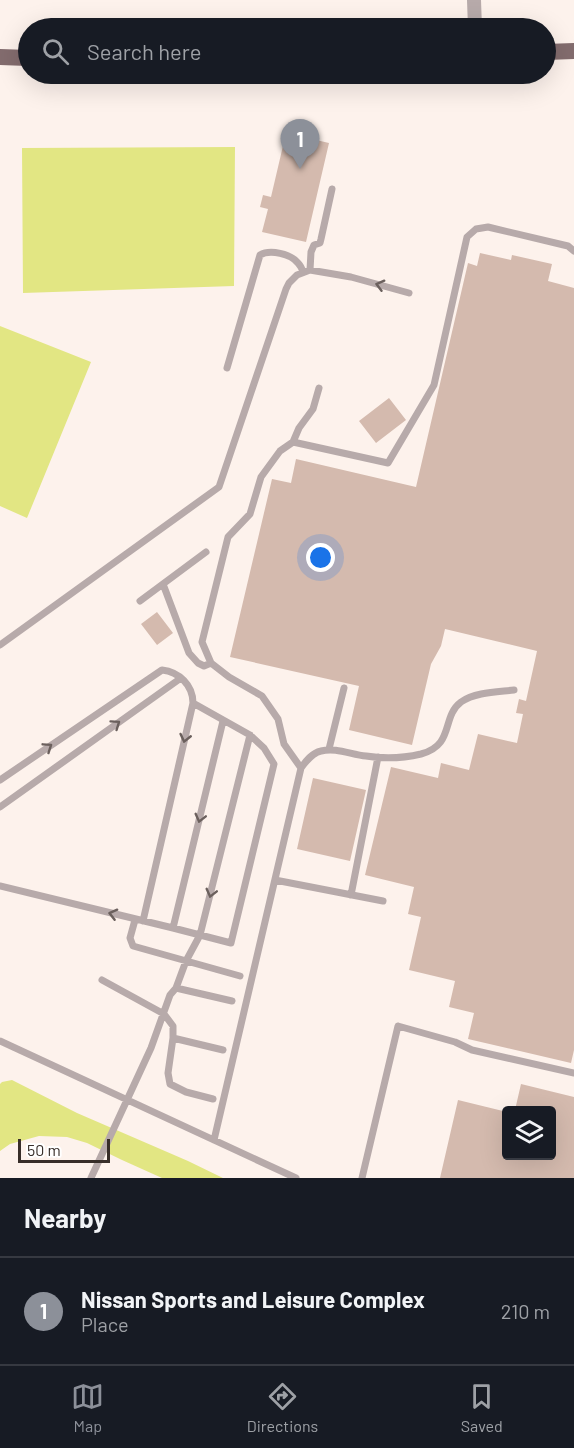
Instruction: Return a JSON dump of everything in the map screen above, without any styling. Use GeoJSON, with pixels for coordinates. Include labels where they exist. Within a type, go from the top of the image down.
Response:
{"type":"FeatureCollection","features":[{"type":"Feature","properties":{"kind":"main road"},"geometry":{"type":"LineString","coordinates":[[556,52],[574,51]]}},
{"type":"Feature","properties":{"kind":"main road"},"geometry":{"type":"LineString","coordinates":[[0,57],[18,58]]}},
{"type":"Feature","properties":{"kind":"street"},"geometry":{"type":"LineString","coordinates":[[474,0],[475,18]]}},
{"type":"Feature","properties":{"kind":"lane"},"geometry":{"type":"LineString","coordinates":[[307,271],[314,245],[320,243],[332,189]]}},
{"type":"Feature","properties":{"kind":"lane"},"geometry":{"type":"LineString","coordinates":[[293,442],[388,463],[434,385],[467,237],[476,229],[488,227],[568,246],[574,251]]}},
{"type":"Feature","properties":{"kind":"lane"},"geometry":{"type":"LineString","coordinates":[[227,368],[260,255],[267,252],[282,254],[295,260],[307,271]]}},
{"type":"Feature","properties":{"kind":"lane"},"geometry":{"type":"LineString","coordinates":[[0,645],[219,488],[286,289],[297,275],[307,271],[351,277],[409,293]]}},
{"type":"Feature","properties":{"kind":"lane"},"geometry":{"type":"LineString","coordinates":[[301,768],[284,744],[278,719],[262,696],[229,677],[211,663],[202,642],[228,537],[250,514],[261,477],[280,451],[293,442],[299,428],[313,409],[320,388]]}},
{"type":"Feature","properties":{"kind":"lane"},"geometry":{"type":"LineString","coordinates":[[140,601],[206,552]]}},
{"type":"Feature","properties":{"kind":"lane"},"geometry":{"type":"LineString","coordinates":[[163,584],[189,653],[204,666],[211,663]]}},
{"type":"Feature","properties":{"kind":"lane"},"geometry":{"type":"LineString","coordinates":[[0,780],[162,670],[178,675],[191,690],[193,703],[143,921]]}},
{"type":"Feature","properties":{"kind":"lane"},"geometry":{"type":"LineString","coordinates":[[0,807],[181,678]]}},
{"type":"Feature","properties":{"kind":"lane"},"geometry":{"type":"LineString","coordinates":[[329,749],[344,688]]}},
{"type":"Feature","properties":{"kind":"lane"},"geometry":{"type":"LineString","coordinates":[[214,1140],[301,768],[310,757],[319,751],[329,749],[367,757],[393,758],[422,753],[438,746],[453,712],[460,703],[480,694],[514,690]]}},
{"type":"Feature","properties":{"kind":"lane"},"geometry":{"type":"LineString","coordinates":[[0,886],[231,943],[274,764],[264,748],[250,735],[193,703]]}},
{"type":"Feature","properties":{"kind":"lane"},"geometry":{"type":"LineString","coordinates":[[173,928],[223,720]]}},
{"type":"Feature","properties":{"kind":"lane"},"geometry":{"type":"LineString","coordinates":[[91,1178],[152,1048],[170,995],[176,988],[186,961],[201,935],[250,735]]}},
{"type":"Feature","properties":{"kind":"lane"},"geometry":{"type":"LineString","coordinates":[[351,895],[378,757]]}},
{"type":"Feature","properties":{"kind":"lane"},"geometry":{"type":"LineString","coordinates":[[275,880],[383,901]]}},
{"type":"Feature","properties":{"kind":"lane"},"geometry":{"type":"LineString","coordinates":[[135,920],[130,938],[133,946],[240,976]]}},
{"type":"Feature","properties":{"kind":"lane"},"geometry":{"type":"LineString","coordinates":[[102,980],[164,1014],[173,1026],[168,1072],[170,1084],[186,1092],[213,1099]]}},
{"type":"Feature","properties":{"kind":"lane"},"geometry":{"type":"LineString","coordinates":[[176,988],[232,1001]]}},
{"type":"Feature","properties":{"kind":"lane"},"geometry":{"type":"LineString","coordinates":[[362,1178],[398,1026],[455,1042],[472,1050],[574,1073]]}},
{"type":"Feature","properties":{"kind":"lane"},"geometry":{"type":"LineString","coordinates":[[173,1038],[223,1050]]}},
{"type":"Feature","properties":{"kind":"lane"},"geometry":{"type":"LineString","coordinates":[[0,1041],[296,1178]]}},
{"type":"Feature","properties":{"kind":"green space"},"geometry":{"type":"Polygon","coordinates":[[[235,147],[234,286],[23,293],[22,148],[235,147]]]}},
{"type":"Feature","properties":{"kind":"green space"},"geometry":{"type":"Polygon","coordinates":[[[0,326],[91,362],[27,518],[0,506],[0,326]]]}},
{"type":"Feature","properties":{"kind":"green space"},"geometry":{"type":"Polygon","coordinates":[[[12,1080],[77,1113],[223,1178],[162,1178],[87,1143],[67,1137],[39,1136],[10,1144],[0,1151],[0,1084],[12,1080]]]}},
{"type":"Feature","properties":{"kind":"building"},"geometry":{"type":"Polygon","coordinates":[[[286,133],[329,143],[306,242],[262,232],[268,209],[260,207],[263,195],[271,197],[286,133]]]}},
{"type":"Feature","properties":{"kind":"building"},"geometry":{"type":"Polygon","coordinates":[[[480,253],[511,260],[512,255],[552,264],[548,281],[574,288],[574,1050],[571,1063],[468,1039],[474,1013],[449,1007],[455,981],[409,970],[421,917],[408,914],[414,887],[365,875],[391,767],[438,778],[441,763],[469,770],[478,734],[517,743],[523,714],[516,713],[519,699],[526,701],[537,651],[445,629],[441,646],[431,664],[412,745],[349,730],[359,686],[230,657],[272,479],[291,483],[296,459],[416,487],[468,263],[477,266],[480,253]]]}},
{"type":"Feature","properties":{"kind":"building"},"geometry":{"type":"Polygon","coordinates":[[[389,398],[406,420],[376,443],[359,421],[389,398]]]}},
{"type":"Feature","properties":{"kind":"building"},"geometry":{"type":"Polygon","coordinates":[[[157,612],[173,633],[157,645],[141,624],[157,612]]]}},
{"type":"Feature","properties":{"kind":"building"},"geometry":{"type":"Polygon","coordinates":[[[313,778],[366,790],[350,861],[297,849],[313,778]]]}},
{"type":"Feature","properties":{"kind":"building"},"geometry":{"type":"Polygon","coordinates":[[[521,1084],[574,1097],[574,1178],[440,1178],[458,1100],[502,1111],[502,1160],[556,1160],[556,1106],[516,1106],[521,1084]]]}},
{"type":"Feature","properties":{"kind":"place","name":"Nissan Sports and Leisure Complex"},"geometry":{"type":"Point","coordinates":[300,169]}}]}
